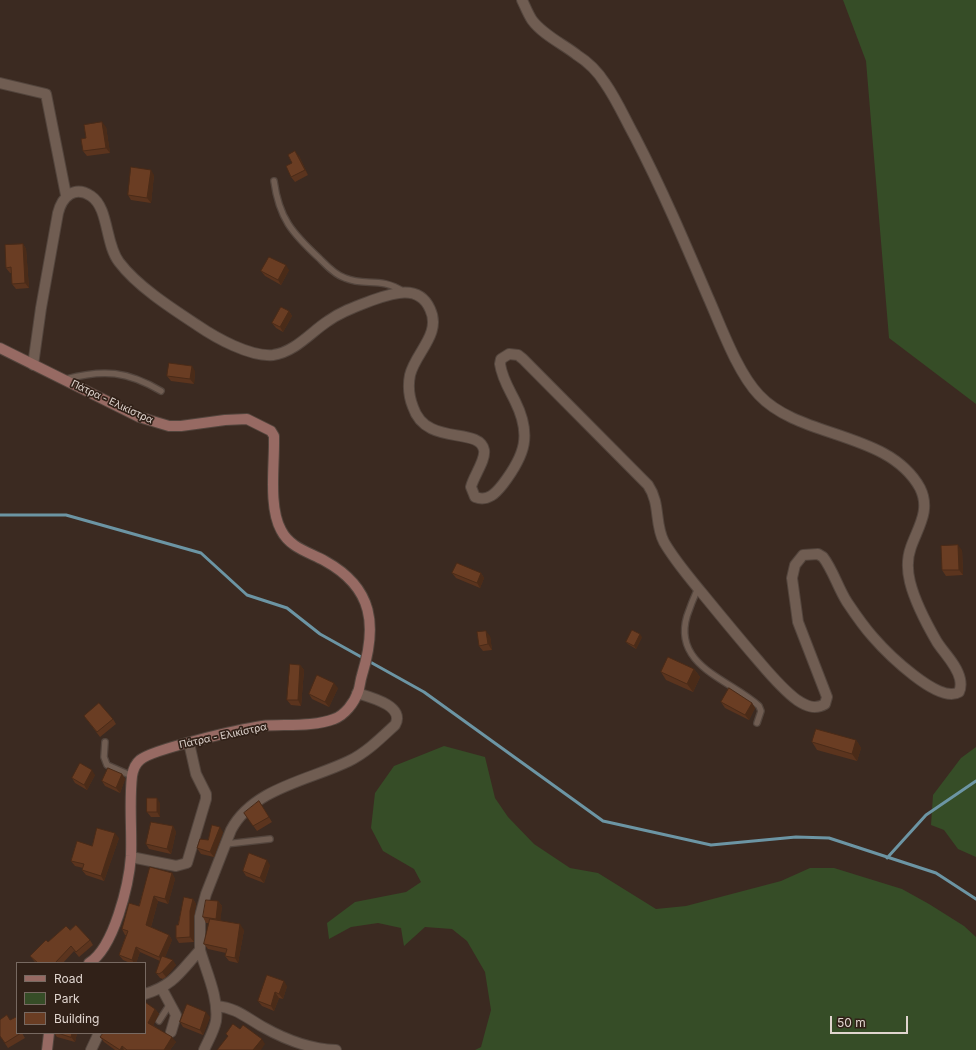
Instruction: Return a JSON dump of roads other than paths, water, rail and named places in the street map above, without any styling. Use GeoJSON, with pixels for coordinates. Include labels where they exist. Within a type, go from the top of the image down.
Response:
{"type":"FeatureCollection","features":[{"type":"Feature","properties":{"kind":"main road","name":"Πάτρα - Ελικίστρα"},"geometry":{"type":"LineString","coordinates":[[0,348],[139,417],[169,426],[196,425],[238,418],[255,422],[271,430],[274,436],[274,510],[282,531],[289,540],[300,549],[335,567],[355,585],[369,613],[370,644],[358,693],[345,712],[332,720],[261,726],[189,743],[144,757],[134,767],[132,776],[131,857],[121,905],[112,934],[103,950],[91,962]]}},
{"type":"Feature","properties":{"kind":"main road"},"geometry":{"type":"LineString","coordinates":[[48,1050],[49,1034]]}},
{"type":"Feature","properties":{"kind":"street"},"geometry":{"type":"LineString","coordinates":[[33,365],[56,221],[61,203],[66,196],[74,193],[83,193],[91,196],[97,201],[102,211],[112,249],[119,262],[157,297],[233,346],[260,354],[273,355],[292,348],[341,313],[394,293],[413,293],[425,301],[430,309],[433,321],[424,351],[410,374],[410,401],[416,416],[432,430],[470,438],[482,445],[485,451],[484,457],[471,487],[475,497],[483,499],[491,497],[512,472],[521,458],[524,446],[525,427],[519,408],[505,381],[500,364],[504,356],[509,354],[518,355],[540,374],[648,485],[657,503],[658,525],[664,541],[679,564],[738,638],[781,686],[804,704],[816,708],[821,706],[827,702],[827,692],[798,622],[792,578],[795,565],[799,559],[803,556],[818,554],[826,562],[848,603],[873,638],[912,675],[930,687],[952,694],[959,692],[961,685],[958,673],[937,641],[919,608],[910,581],[908,565],[909,554],[924,512],[925,501],[920,488],[909,473],[886,456],[866,445],[789,417],[769,404],[758,394],[748,381],[726,337],[659,184],[616,100],[596,70],[579,56],[551,37],[533,21],[522,0]]}},
{"type":"Feature","properties":{"kind":"street"},"geometry":{"type":"LineString","coordinates":[[0,83],[46,94],[66,196]]}},
{"type":"Feature","properties":{"kind":"street"},"geometry":{"type":"LineString","coordinates":[[204,1050],[216,1021],[216,1006],[200,950],[200,916],[206,894],[231,830],[237,820],[262,798],[350,760],[370,747],[395,725],[397,722],[397,714],[391,708],[384,703],[358,693]]}},
{"type":"Feature","properties":{"kind":"street"},"geometry":{"type":"LineString","coordinates":[[131,857],[176,866],[187,863],[206,798],[206,794],[196,774],[189,743]]}},
{"type":"Feature","properties":{"kind":"street"},"geometry":{"type":"LineString","coordinates":[[146,994],[162,989],[175,979],[200,950]]}},
{"type":"Feature","properties":{"kind":"street"},"geometry":{"type":"LineString","coordinates":[[162,989],[176,1015],[171,1032]]}},
{"type":"Feature","properties":{"kind":"street"},"geometry":{"type":"LineString","coordinates":[[216,1006],[240,1012],[263,1027],[301,1045],[336,1050]]}},
{"type":"Feature","properties":{"kind":"street"},"geometry":{"type":"LineString","coordinates":[[91,1050],[99,1034]]}},
{"type":"Feature","properties":{"kind":"lane"},"geometry":{"type":"LineString","coordinates":[[274,181],[280,212],[288,226],[323,262],[345,279],[390,283],[404,292]]}},
{"type":"Feature","properties":{"kind":"lane"},"geometry":{"type":"LineString","coordinates":[[64,380],[92,373],[108,372],[123,374],[149,384],[161,391]]}},
{"type":"Feature","properties":{"kind":"lane"},"geometry":{"type":"LineString","coordinates":[[698,588],[686,622],[685,636],[689,652],[700,665],[760,706],[761,711],[757,723]]}},
{"type":"Feature","properties":{"kind":"lane"},"geometry":{"type":"LineString","coordinates":[[105,742],[104,757],[107,765],[132,776]]}},
{"type":"Feature","properties":{"kind":"lane"},"geometry":{"type":"LineString","coordinates":[[226,844],[270,839]]}},
{"type":"Feature","properties":{"kind":"lane"},"geometry":{"type":"LineString","coordinates":[[159,1021],[170,1004]]}},
{"type":"Feature","properties":{"kind":"waterway"},"geometry":{"type":"LineString","coordinates":[[0,515],[66,515],[201,553],[247,595],[287,608],[320,634],[424,692],[603,821],[711,845],[796,837],[829,838],[936,873],[976,899]]}},
{"type":"Feature","properties":{"kind":"waterway"},"geometry":{"type":"LineString","coordinates":[[887,858],[926,815],[976,781]]}}]}
